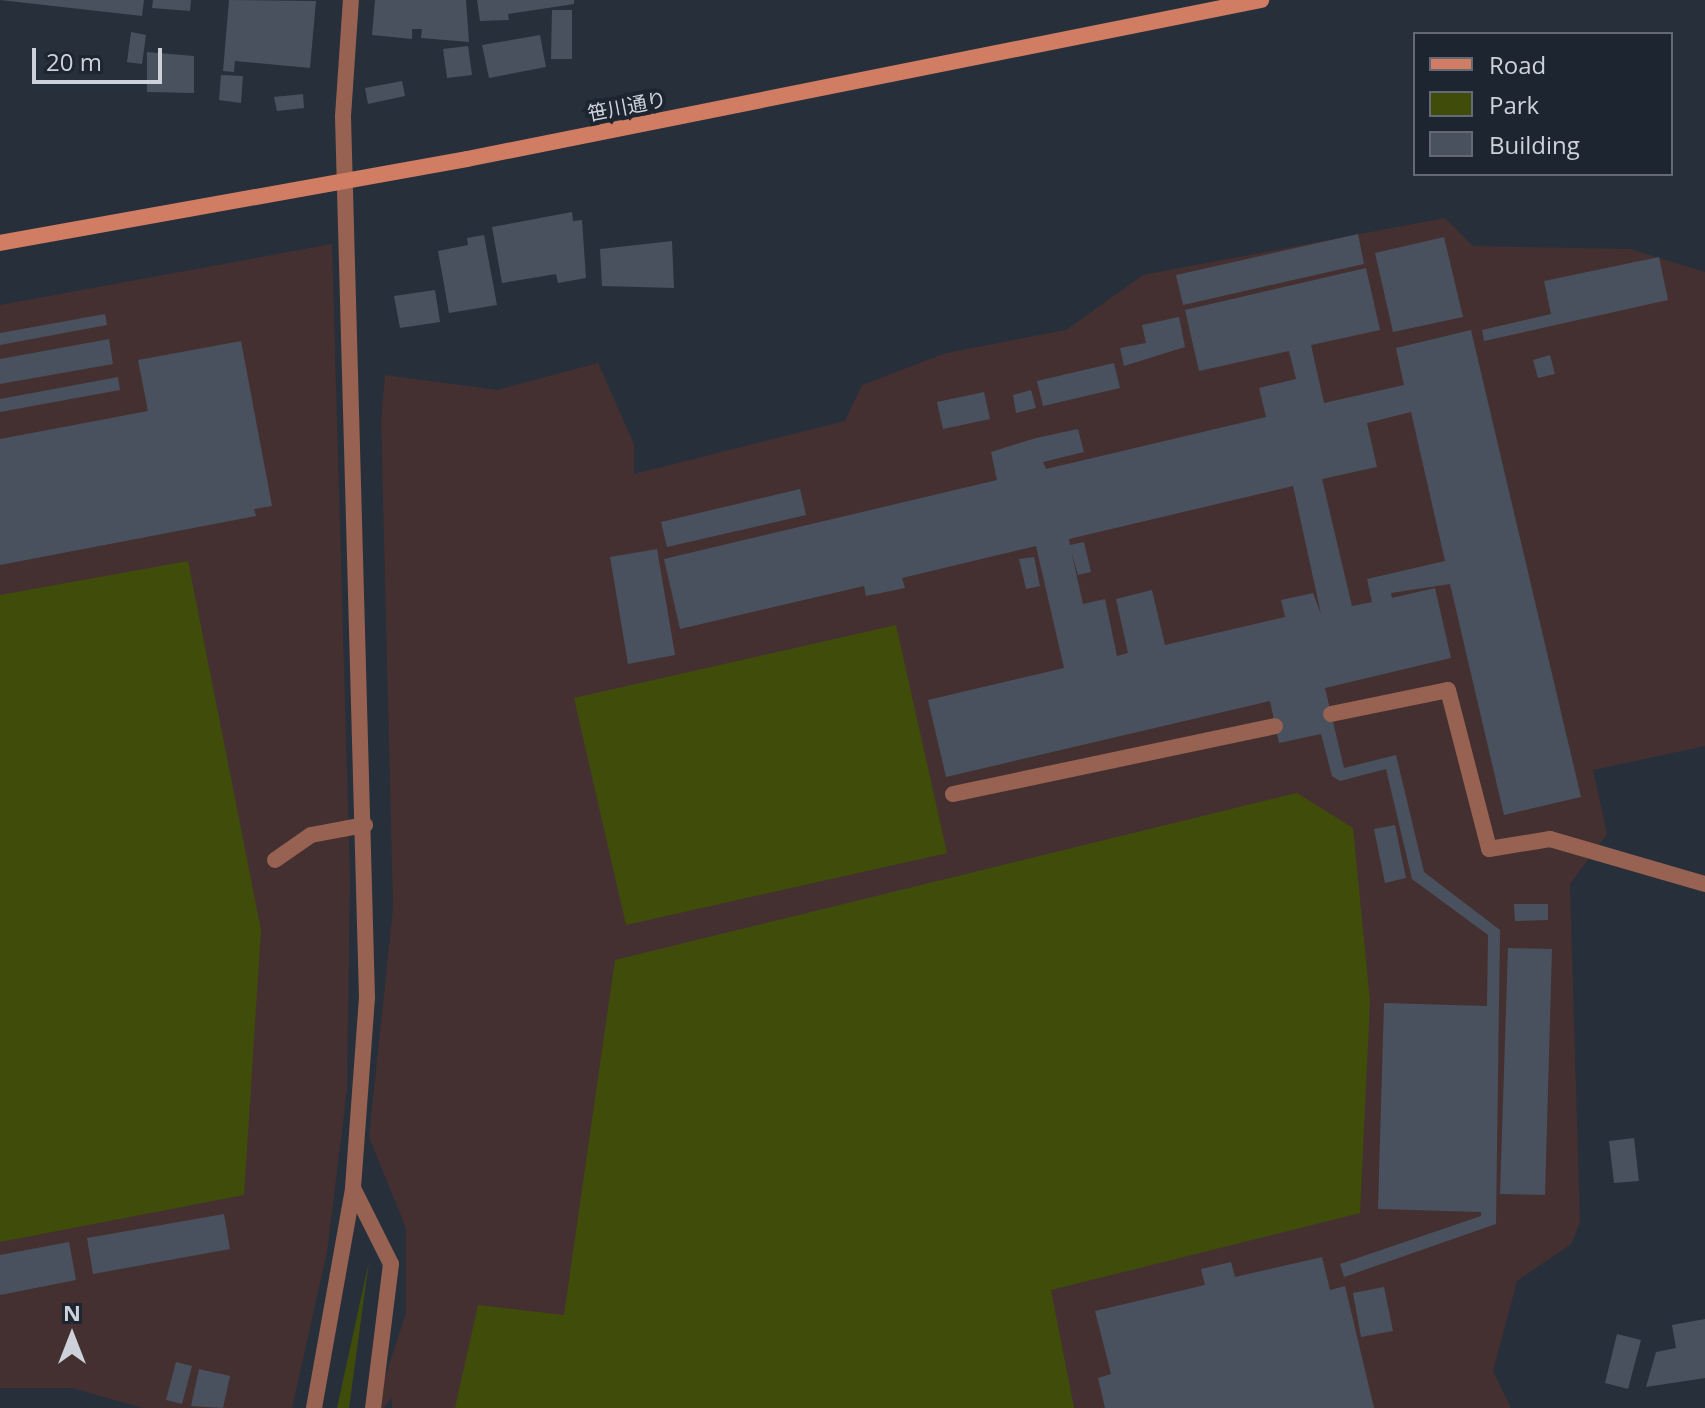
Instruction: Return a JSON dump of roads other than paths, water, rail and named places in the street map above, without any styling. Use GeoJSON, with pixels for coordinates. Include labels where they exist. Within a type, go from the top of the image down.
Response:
{"type":"FeatureCollection","features":[{"type":"Feature","properties":{"kind":"street"},"geometry":{"type":"LineString","coordinates":[[314,1408],[353,1188],[367,998],[349,181],[343,116],[351,0]]}},
{"type":"Feature","properties":{"kind":"street","name":"笹川通り"},"geometry":{"type":"LineString","coordinates":[[0,243],[349,181],[1261,0]]}},
{"type":"Feature","properties":{"kind":"street"},"geometry":{"type":"LineString","coordinates":[[1331,714],[1448,690],[1489,849],[1550,839],[1705,884]]}},
{"type":"Feature","properties":{"kind":"street"},"geometry":{"type":"LineString","coordinates":[[953,794],[1275,726]]}},
{"type":"Feature","properties":{"kind":"street"},"geometry":{"type":"LineString","coordinates":[[275,860],[311,835],[365,825]]}},
{"type":"Feature","properties":{"kind":"street"},"geometry":{"type":"LineString","coordinates":[[353,1188],[391,1264],[373,1408]]}}]}
